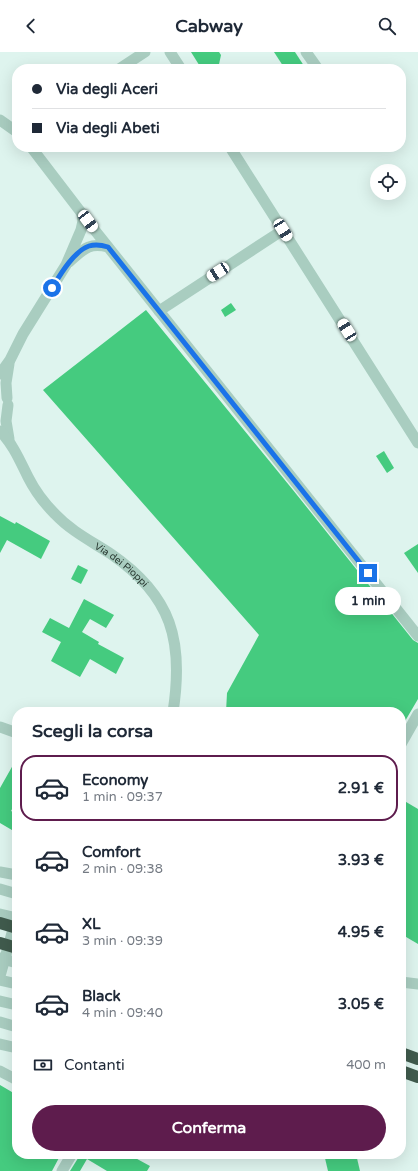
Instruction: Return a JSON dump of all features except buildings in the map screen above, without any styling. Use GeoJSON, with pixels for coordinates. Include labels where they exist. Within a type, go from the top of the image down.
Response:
{"type":"FeatureCollection","features":[{"type":"Feature","properties":{"kind":"highway"},"geometry":{"type":"LineString","coordinates":[[0,923],[12,921]]}},
{"type":"Feature","properties":{"kind":"highway"},"geometry":{"type":"LineString","coordinates":[[0,943],[12,947]]}},
{"type":"Feature","properties":{"kind":"highway"},"geometry":{"type":"LineString","coordinates":[[406,1055],[418,1059]]}},
{"type":"Feature","properties":{"kind":"highway"},"geometry":{"type":"LineString","coordinates":[[406,1073],[418,1077]]}},
{"type":"Feature","properties":{"kind":"street"},"geometry":{"type":"LineString","coordinates":[[127,64],[145,52]]}},
{"type":"Feature","properties":{"kind":"street"},"geometry":{"type":"LineString","coordinates":[[170,52],[178,64]]}},
{"type":"Feature","properties":{"kind":"street"},"geometry":{"type":"LineString","coordinates":[[306,52],[314,64]]}},
{"type":"Feature","properties":{"kind":"street"},"geometry":{"type":"LineString","coordinates":[[0,120],[12,128]]}},
{"type":"Feature","properties":{"kind":"street"},"geometry":{"type":"LineString","coordinates":[[36,152],[108,247],[418,636]]}},
{"type":"Feature","properties":{"kind":"street"},"geometry":{"type":"LineString","coordinates":[[233,152],[418,443]]}},
{"type":"Feature","properties":{"kind":"street"},"geometry":{"type":"LineString","coordinates":[[0,374],[10,360],[23,334],[66,265],[81,230],[83,221],[82,213]]}},
{"type":"Feature","properties":{"kind":"street"},"geometry":{"type":"LineString","coordinates":[[75,256],[93,228]]}},
{"type":"Feature","properties":{"kind":"street"},"geometry":{"type":"LineString","coordinates":[[160,311],[283,230]]}},
{"type":"Feature","properties":{"kind":"street"},"geometry":{"type":"LineString","coordinates":[[66,265],[88,246],[97,245],[108,247]]}},
{"type":"Feature","properties":{"kind":"street"},"geometry":{"type":"LineString","coordinates":[[10,360],[6,383],[8,401],[6,422],[11,443]]}},
{"type":"Feature","properties":{"kind":"street"},"geometry":{"type":"LineString","coordinates":[[0,388],[5,393],[8,401],[4,414],[0,418]]}},
{"type":"Feature","properties":{"kind":"street"},"geometry":{"type":"LineString","coordinates":[[0,431],[11,443]]}},
{"type":"Feature","properties":{"kind":"street","name":"Via dei Pioppi"},"geometry":{"type":"LineString","coordinates":[[11,443],[34,487],[51,510],[64,524],[135,572],[148,585],[158,599],[169,621],[176,655],[177,675],[174,707]]}},
{"type":"Feature","properties":{"kind":"street"},"geometry":{"type":"LineString","coordinates":[[406,735],[418,715]]}},
{"type":"Feature","properties":{"kind":"street"},"geometry":{"type":"LineString","coordinates":[[0,727],[12,731]]}},
{"type":"Feature","properties":{"kind":"street"},"geometry":{"type":"LineString","coordinates":[[0,872],[12,874]]}},
{"type":"Feature","properties":{"kind":"street"},"geometry":{"type":"LineString","coordinates":[[0,889],[12,893]]}},
{"type":"Feature","properties":{"kind":"street"},"geometry":{"type":"LineString","coordinates":[[0,914],[12,918]]}},
{"type":"Feature","properties":{"kind":"street"},"geometry":{"type":"LineString","coordinates":[[0,976],[2,959],[12,933]]}},
{"type":"Feature","properties":{"kind":"street"},"geometry":{"type":"LineString","coordinates":[[2,959],[12,962]]}},
{"type":"Feature","properties":{"kind":"street"},"geometry":{"type":"LineString","coordinates":[[0,980],[12,983]]}},
{"type":"Feature","properties":{"kind":"street"},"geometry":{"type":"LineString","coordinates":[[406,983],[418,984]]}},
{"type":"Feature","properties":{"kind":"street"},"geometry":{"type":"LineString","coordinates":[[0,1001],[12,1004]]}},
{"type":"Feature","properties":{"kind":"street"},"geometry":{"type":"LineString","coordinates":[[0,1022],[12,1026]]}},
{"type":"Feature","properties":{"kind":"street"},"geometry":{"type":"LineString","coordinates":[[0,1044],[12,1047]]}},
{"type":"Feature","properties":{"kind":"street"},"geometry":{"type":"LineString","coordinates":[[0,1071],[12,1077]]}},
{"type":"Feature","properties":{"kind":"street"},"geometry":{"type":"LineString","coordinates":[[62,1171],[69,1159]]}},
{"type":"Feature","properties":{"kind":"route"},"geometry":{"type":"LineString","coordinates":[[52,288],[66,265],[85,248],[92,245],[102,245],[108,247],[368,573]]}}]}
